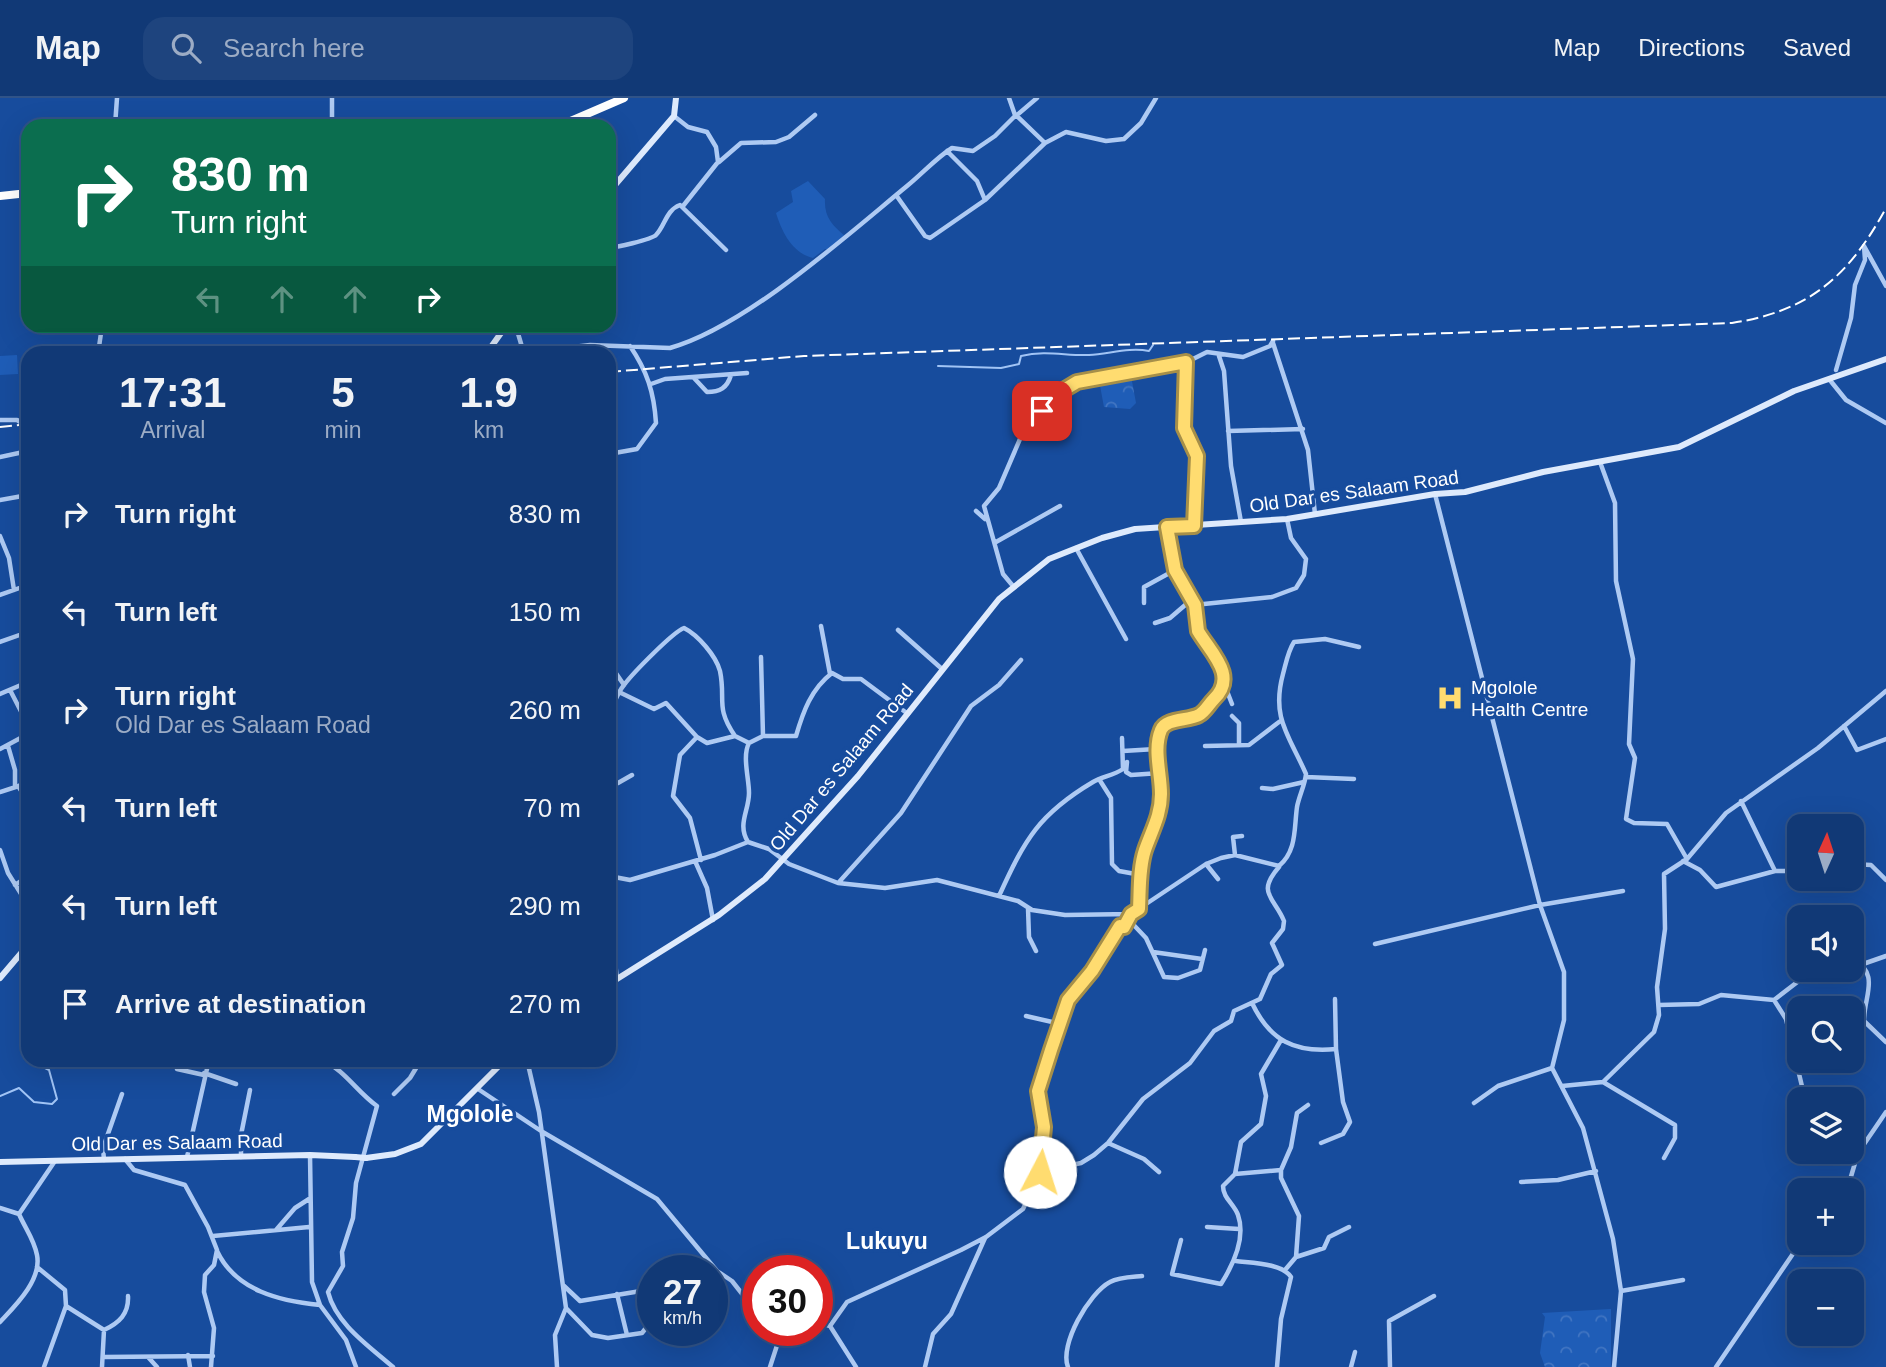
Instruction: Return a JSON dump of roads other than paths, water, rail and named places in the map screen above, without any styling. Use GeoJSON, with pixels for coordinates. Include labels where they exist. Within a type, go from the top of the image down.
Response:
{"type":"FeatureCollection","features":[{"type":"Feature","properties":{"kind":"highway"},"geometry":{"type":"LineString","coordinates":[[575,119],[624,98]]}},
{"type":"Feature","properties":{"kind":"highway"},"geometry":{"type":"LineString","coordinates":[[0,196],[21,194]]}},
{"type":"Feature","properties":{"kind":"street"},"geometry":{"type":"LineString","coordinates":[[116,119],[117,98]]}},
{"type":"Feature","properties":{"kind":"street"},"geometry":{"type":"LineString","coordinates":[[332,98],[332,119]]}},
{"type":"Feature","properties":{"kind":"street"},"geometry":{"type":"LineString","coordinates":[[1009,98],[1016,115],[1045,143]]}},
{"type":"Feature","properties":{"kind":"street"},"geometry":{"type":"LineString","coordinates":[[563,346],[630,345],[670,348],[698,339],[787,282],[947,151],[956,147],[973,151],[995,136],[1037,98]]}},
{"type":"Feature","properties":{"kind":"street"},"geometry":{"type":"LineString","coordinates":[[896,195],[927,238],[985,200],[1045,143],[1066,132],[1106,141],[1124,139],[1141,123],[1156,98]]}},
{"type":"Feature","properties":{"kind":"street"},"geometry":{"type":"LineString","coordinates":[[616,184],[674,116],[675,99]]}},
{"type":"Feature","properties":{"kind":"street"},"geometry":{"type":"LineString","coordinates":[[616,248],[633,240],[647,240],[656,236],[672,209],[683,206],[718,162],[741,143],[776,142],[789,137],[815,115]]}},
{"type":"Feature","properties":{"kind":"street"},"geometry":{"type":"LineString","coordinates":[[674,116],[688,127],[708,132],[716,147],[718,162]]}},
{"type":"Feature","properties":{"kind":"street"},"geometry":{"type":"LineString","coordinates":[[947,151],[977,181],[985,200]]}},
{"type":"Feature","properties":{"kind":"street"},"geometry":{"type":"LineString","coordinates":[[683,206],[726,250]]}},
{"type":"Feature","properties":{"kind":"street"},"geometry":{"type":"LineString","coordinates":[[1836,370],[1851,318],[1855,285],[1865,260],[1864,246],[1886,286]]}},
{"type":"Feature","properties":{"kind":"street"},"geometry":{"type":"LineString","coordinates":[[98,346],[101,333]]}},
{"type":"Feature","properties":{"kind":"street"},"geometry":{"type":"LineString","coordinates":[[985,520],[984,506],[999,488],[1023,432],[1062,391],[1085,380],[1186,362],[1207,352],[1243,357],[1273,342],[1303,429],[1310,458],[1315,514]]}},
{"type":"Feature","properties":{"kind":"street"},"geometry":{"type":"LineString","coordinates":[[616,453],[637,449],[656,423],[651,384],[630,345]]}},
{"type":"Feature","properties":{"kind":"street"},"geometry":{"type":"LineString","coordinates":[[1219,355],[1224,371],[1228,431],[1241,522]]}},
{"type":"Feature","properties":{"kind":"street","name":"Old Dar es Salaam Road"},"geometry":{"type":"LineString","coordinates":[[618,979],[713,919],[753,890],[784,861],[908,714],[999,599],[1049,559],[1125,532],[1287,519],[1435,494],[1465,492],[1543,471],[1679,447],[1782,396],[1886,359]]}},
{"type":"Feature","properties":{"kind":"street"},"geometry":{"type":"LineString","coordinates":[[1186,362],[1184,428],[1197,456],[1194,526]]}},
{"type":"Feature","properties":{"kind":"street"},"geometry":{"type":"LineString","coordinates":[[651,384],[664,379],[747,373]]}},
{"type":"Feature","properties":{"kind":"street"},"geometry":{"type":"LineString","coordinates":[[694,377],[707,392],[718,392],[727,384],[731,375]]}},
{"type":"Feature","properties":{"kind":"street"},"geometry":{"type":"LineString","coordinates":[[1829,379],[1846,400],[1886,423]]}},
{"type":"Feature","properties":{"kind":"street"},"geometry":{"type":"LineString","coordinates":[[0,420],[21,422]]}},
{"type":"Feature","properties":{"kind":"street"},"geometry":{"type":"LineString","coordinates":[[1228,431],[1303,429]]}},
{"type":"Feature","properties":{"kind":"street"},"geometry":{"type":"LineString","coordinates":[[0,457],[21,452]]}},
{"type":"Feature","properties":{"kind":"street"},"geometry":{"type":"LineString","coordinates":[[1600,462],[1615,503],[1616,581],[1633,659],[1629,744],[1635,758],[1626,819],[1634,823],[1667,824],[1685,860],[1692,863],[1716,887],[1787,872]]}},
{"type":"Feature","properties":{"kind":"street"},"geometry":{"type":"LineString","coordinates":[[1435,494],[1540,905],[1566,985],[1564,1020],[1552,1068],[1583,1128],[1613,1238],[1621,1290],[1614,1367]]}},
{"type":"Feature","properties":{"kind":"street"},"geometry":{"type":"LineString","coordinates":[[0,500],[21,496]]}},
{"type":"Feature","properties":{"kind":"street"},"geometry":{"type":"LineString","coordinates":[[996,542],[1060,506]]}},
{"type":"Feature","properties":{"kind":"street"},"geometry":{"type":"LineString","coordinates":[[976,511],[985,520],[996,542],[1003,574],[1013,586]]}},
{"type":"Feature","properties":{"kind":"street"},"geometry":{"type":"LineString","coordinates":[[1155,623],[1170,618],[1193,603],[1272,597],[1296,588],[1304,575],[1306,559],[1291,538],[1287,519]]}},
{"type":"Feature","properties":{"kind":"street"},"geometry":{"type":"LineString","coordinates":[[1167,527],[1175,570],[1193,603],[1198,631],[1207,640],[1232,704]]}},
{"type":"Feature","properties":{"kind":"street"},"geometry":{"type":"LineString","coordinates":[[0,536],[9,558],[14,590]]}},
{"type":"Feature","properties":{"kind":"street"},"geometry":{"type":"LineString","coordinates":[[1076,548],[1126,639]]}},
{"type":"Feature","properties":{"kind":"street"},"geometry":{"type":"LineString","coordinates":[[1144,603],[1144,587],[1175,570]]}},
{"type":"Feature","properties":{"kind":"street"},"geometry":{"type":"LineString","coordinates":[[0,595],[21,588]]}},
{"type":"Feature","properties":{"kind":"street"},"geometry":{"type":"LineString","coordinates":[[748,842],[743,821],[748,803],[745,754],[749,743],[762,736],[796,736],[798,720],[805,706],[830,674],[821,626]]}},
{"type":"Feature","properties":{"kind":"street"},"geometry":{"type":"LineString","coordinates":[[616,699],[624,685],[660,650],[671,634],[689,630],[701,641],[718,667],[721,708],[735,736],[749,743]]}},
{"type":"Feature","properties":{"kind":"street"},"geometry":{"type":"LineString","coordinates":[[898,630],[942,669]]}},
{"type":"Feature","properties":{"kind":"street"},"geometry":{"type":"LineString","coordinates":[[0,642],[21,634]]}},
{"type":"Feature","properties":{"kind":"street"},"geometry":{"type":"LineString","coordinates":[[1040,1172],[1082,1163],[1108,1143],[1143,1099],[1190,1063],[1214,1031],[1231,1021],[1234,1012],[1262,996],[1271,974],[1282,965],[1272,943],[1283,929],[1284,921],[1270,900],[1268,886],[1279,866],[1285,862],[1294,841],[1297,806],[1305,780],[1279,722],[1278,693],[1292,644],[1325,639],[1359,647]]}},
{"type":"Feature","properties":{"kind":"street"},"geometry":{"type":"LineString","coordinates":[[761,657],[762,736]]}},
{"type":"Feature","properties":{"kind":"street"},"geometry":{"type":"LineString","coordinates":[[840,881],[901,813],[971,706],[999,685],[1021,660]]}},
{"type":"Feature","properties":{"kind":"street"},"geometry":{"type":"LineString","coordinates":[[616,673],[624,685]]}},
{"type":"Feature","properties":{"kind":"street"},"geometry":{"type":"LineString","coordinates":[[830,674],[834,673],[847,680],[861,679],[908,714]]}},
{"type":"Feature","properties":{"kind":"street"},"geometry":{"type":"LineString","coordinates":[[0,694],[21,685]]}},
{"type":"Feature","properties":{"kind":"street"},"geometry":{"type":"LineString","coordinates":[[1139,909],[1140,875],[1145,850],[1158,819],[1160,772],[1156,749],[1161,730],[1166,723],[1200,715],[1225,685]]}},
{"type":"Feature","properties":{"kind":"street"},"geometry":{"type":"LineString","coordinates":[[10,690],[21,711]]}},
{"type":"Feature","properties":{"kind":"street"},"geometry":{"type":"LineString","coordinates":[[1603,1082],[1632,1051],[1650,1038],[1658,1015],[1657,987],[1666,906],[1664,874],[1685,860],[1726,813],[1818,748],[1886,691]]}},
{"type":"Feature","properties":{"kind":"street"},"geometry":{"type":"LineString","coordinates":[[619,692],[654,709],[666,703],[697,737],[713,743],[735,736]]}},
{"type":"Feature","properties":{"kind":"street"},"geometry":{"type":"LineString","coordinates":[[1232,716],[1239,723],[1239,745]]}},
{"type":"Feature","properties":{"kind":"street"},"geometry":{"type":"LineString","coordinates":[[1205,746],[1255,742],[1279,722]]}},
{"type":"Feature","properties":{"kind":"street"},"geometry":{"type":"LineString","coordinates":[[1844,726],[1857,750],[1886,739]]}},
{"type":"Feature","properties":{"kind":"street"},"geometry":{"type":"LineString","coordinates":[[697,737],[680,755],[673,796],[690,818],[713,919]]}},
{"type":"Feature","properties":{"kind":"street"},"geometry":{"type":"LineString","coordinates":[[0,749],[21,738]]}},
{"type":"Feature","properties":{"kind":"street"},"geometry":{"type":"LineString","coordinates":[[999,896],[1021,848],[1040,821],[1052,809],[1099,779],[1123,769],[1122,738]]}},
{"type":"Feature","properties":{"kind":"street"},"geometry":{"type":"LineString","coordinates":[[8,746],[17,787],[21,792]]}},
{"type":"Feature","properties":{"kind":"street"},"geometry":{"type":"LineString","coordinates":[[1123,751],[1156,749]]}},
{"type":"Feature","properties":{"kind":"street"},"geometry":{"type":"LineString","coordinates":[[1127,762],[1126,772],[1131,775],[1160,772]]}},
{"type":"Feature","properties":{"kind":"street"},"geometry":{"type":"LineString","coordinates":[[616,783],[632,775]]}},
{"type":"Feature","properties":{"kind":"street"},"geometry":{"type":"LineString","coordinates":[[1099,779],[1111,797],[1112,864],[1119,871],[1140,875]]}},
{"type":"Feature","properties":{"kind":"street"},"geometry":{"type":"LineString","coordinates":[[1262,788],[1273,789],[1305,780],[1354,779]]}},
{"type":"Feature","properties":{"kind":"street"},"geometry":{"type":"LineString","coordinates":[[0,792],[21,786]]}},
{"type":"Feature","properties":{"kind":"street"},"geometry":{"type":"LineString","coordinates":[[1741,801],[1775,872]]}},
{"type":"Feature","properties":{"kind":"street"},"geometry":{"type":"LineString","coordinates":[[1235,856],[1233,837],[1242,836]]}},
{"type":"Feature","properties":{"kind":"street"},"geometry":{"type":"LineString","coordinates":[[616,877],[630,880],[748,842],[769,849],[784,861],[840,881],[885,888],[937,880],[1065,915],[1131,914],[1206,864],[1235,856],[1279,866]]}},
{"type":"Feature","properties":{"kind":"street"},"geometry":{"type":"LineString","coordinates":[[0,850],[21,894]]}},
{"type":"Feature","properties":{"kind":"street"},"geometry":{"type":"LineString","coordinates":[[1206,864],[1218,880]]}},
{"type":"Feature","properties":{"kind":"street"},"geometry":{"type":"LineString","coordinates":[[1864,864],[1871,865],[1886,880]]}},
{"type":"Feature","properties":{"kind":"street"},"geometry":{"type":"LineString","coordinates":[[15,885],[21,881]]}},
{"type":"Feature","properties":{"kind":"street"},"geometry":{"type":"LineString","coordinates":[[1375,944],[1468,925],[1540,905],[1622,891]]}},
{"type":"Feature","properties":{"kind":"street"},"geometry":{"type":"LineString","coordinates":[[1028,907],[1029,937],[1036,951]]}},
{"type":"Feature","properties":{"kind":"street"},"geometry":{"type":"LineString","coordinates":[[833,1322],[847,1302],[880,1290],[986,1237],[1023,1209],[1040,1172],[1044,1127],[1038,1091],[1068,1000],[1092,971],[1120,926],[1124,927],[1131,914]]}},
{"type":"Feature","properties":{"kind":"street"},"geometry":{"type":"LineString","coordinates":[[1129,920],[1153,952],[1162,975],[1172,978],[1200,970],[1205,950]]}},
{"type":"Feature","properties":{"kind":"street"},"geometry":{"type":"LineString","coordinates":[[0,978],[3,969],[21,952]]}},
{"type":"Feature","properties":{"kind":"street"},"geometry":{"type":"LineString","coordinates":[[1153,952],[1202,959]]}},
{"type":"Feature","properties":{"kind":"street"},"geometry":{"type":"LineString","coordinates":[[1864,964],[1886,956]]}},
{"type":"Feature","properties":{"kind":"street"},"geometry":{"type":"LineString","coordinates":[[616,964],[618,979]]}},
{"type":"Feature","properties":{"kind":"street"},"geometry":{"type":"LineString","coordinates":[[1864,966],[1869,979],[1869,1003],[1864,1021],[1886,1042]]}},
{"type":"Feature","properties":{"kind":"street"},"geometry":{"type":"LineString","coordinates":[[1658,1005],[1699,1004],[1721,995],[1774,1000],[1798,982]]}},
{"type":"Feature","properties":{"kind":"street"},"geometry":{"type":"LineString","coordinates":[[1321,1143],[1343,1134],[1350,1122],[1343,1102],[1336,1049],[1335,999]]}},
{"type":"Feature","properties":{"kind":"street"},"geometry":{"type":"LineString","coordinates":[[1774,1000],[1786,1019],[1802,1087]]}},
{"type":"Feature","properties":{"kind":"street"},"geometry":{"type":"LineString","coordinates":[[1252,1003],[1265,1026],[1281,1040],[1310,1051],[1336,1049]]}},
{"type":"Feature","properties":{"kind":"street"},"geometry":{"type":"LineString","coordinates":[[1026,1016],[1061,1024]]}},
{"type":"Feature","properties":{"kind":"street"},"geometry":{"type":"LineString","coordinates":[[1181,1240],[1172,1271],[1174,1275],[1221,1283],[1236,1261],[1239,1229],[1238,1216],[1223,1189],[1235,1174],[1239,1146],[1261,1124],[1266,1096],[1261,1073],[1281,1040]]}},
{"type":"Feature","properties":{"kind":"street"},"geometry":{"type":"LineString","coordinates":[[187,1157],[206,1067]]}},
{"type":"Feature","properties":{"kind":"street"},"geometry":{"type":"LineString","coordinates":[[334,1067],[344,1073],[353,1086],[377,1106],[361,1158],[354,1218],[342,1252],[343,1266],[328,1292],[331,1304],[355,1334],[393,1367]]}},
{"type":"Feature","properties":{"kind":"street"},"geometry":{"type":"LineString","coordinates":[[394,1094],[417,1067]]}},
{"type":"Feature","properties":{"kind":"street"},"geometry":{"type":"LineString","coordinates":[[528,1067],[541,1131],[566,1308],[555,1335],[558,1367]]}},
{"type":"Feature","properties":{"kind":"street"},"geometry":{"type":"LineString","coordinates":[[1474,1102],[1498,1086],[1552,1068]]}},
{"type":"Feature","properties":{"kind":"street"},"geometry":{"type":"LineString","coordinates":[[177,1069],[236,1084]]}},
{"type":"Feature","properties":{"kind":"street"},"geometry":{"type":"LineString","coordinates":[[498,1069],[478,1089],[541,1131],[657,1199],[701,1255]]}},
{"type":"Feature","properties":{"kind":"street"},"geometry":{"type":"LineString","coordinates":[[1562,1086],[1603,1082],[1675,1125],[1675,1138],[1664,1158]]}},
{"type":"Feature","properties":{"kind":"street","name":"Old Dar es Salaam Road"},"geometry":{"type":"LineString","coordinates":[[0,1162],[310,1155],[366,1158],[395,1154],[421,1144],[478,1089]]}},
{"type":"Feature","properties":{"kind":"street"},"geometry":{"type":"LineString","coordinates":[[241,1157],[241,1135],[250,1090]]}},
{"type":"Feature","properties":{"kind":"street"},"geometry":{"type":"LineString","coordinates":[[104,1160],[103,1148],[122,1094]]}},
{"type":"Feature","properties":{"kind":"street"},"geometry":{"type":"LineString","coordinates":[[1296,1257],[1299,1216],[1281,1178],[1281,1170],[1292,1147],[1297,1113],[1308,1104]]}},
{"type":"Feature","properties":{"kind":"street"},"geometry":{"type":"LineString","coordinates":[[1851,1178],[1858,1153],[1886,1112]]}},
{"type":"Feature","properties":{"kind":"street"},"geometry":{"type":"LineString","coordinates":[[1108,1143],[1144,1159],[1159,1172]]}},
{"type":"Feature","properties":{"kind":"street"},"geometry":{"type":"LineString","coordinates":[[310,1155],[309,1227],[313,1241],[312,1282],[320,1305],[346,1340],[356,1367]]}},
{"type":"Feature","properties":{"kind":"street"},"geometry":{"type":"LineString","coordinates":[[125,1159],[134,1170],[185,1185],[226,1269],[243,1282],[276,1298],[320,1305]]}},
{"type":"Feature","properties":{"kind":"street"},"geometry":{"type":"LineString","coordinates":[[19,1213],[55,1161]]}},
{"type":"Feature","properties":{"kind":"street"},"geometry":{"type":"LineString","coordinates":[[1235,1174],[1281,1170]]}},
{"type":"Feature","properties":{"kind":"street"},"geometry":{"type":"LineString","coordinates":[[1521,1182],[1558,1180],[1596,1171]]}},
{"type":"Feature","properties":{"kind":"street"},"geometry":{"type":"LineString","coordinates":[[276,1230],[295,1208],[309,1199]]}},
{"type":"Feature","properties":{"kind":"street"},"geometry":{"type":"LineString","coordinates":[[0,1208],[19,1213],[33,1242],[37,1267],[23,1298],[0,1322]]}},
{"type":"Feature","properties":{"kind":"street"},"geometry":{"type":"LineString","coordinates":[[212,1236],[309,1227]]}},
{"type":"Feature","properties":{"kind":"street"},"geometry":{"type":"LineString","coordinates":[[1207,1227],[1239,1229]]}},
{"type":"Feature","properties":{"kind":"street"},"geometry":{"type":"LineString","coordinates":[[1285,1270],[1296,1257],[1324,1248],[1329,1237],[1349,1227]]}},
{"type":"Feature","properties":{"kind":"street"},"geometry":{"type":"LineString","coordinates":[[925,1367],[933,1334],[951,1314],[986,1237]]}},
{"type":"Feature","properties":{"kind":"street"},"geometry":{"type":"LineString","coordinates":[[212,1367],[214,1328],[204,1292],[205,1275],[214,1265],[217,1250]]}},
{"type":"Feature","properties":{"kind":"street"},"geometry":{"type":"LineString","coordinates":[[1716,1367],[1792,1255]]}},
{"type":"Feature","properties":{"kind":"street"},"geometry":{"type":"LineString","coordinates":[[1236,1261],[1285,1270]]}},
{"type":"Feature","properties":{"kind":"street"},"geometry":{"type":"LineString","coordinates":[[37,1267],[65,1290],[66,1306],[44,1367]]}},
{"type":"Feature","properties":{"kind":"street"},"geometry":{"type":"LineString","coordinates":[[1277,1367],[1281,1319],[1291,1282],[1285,1270]]}},
{"type":"Feature","properties":{"kind":"street"},"geometry":{"type":"LineString","coordinates":[[1068,1367],[1065,1353],[1070,1335],[1100,1290],[1114,1280],[1142,1276]]}},
{"type":"Feature","properties":{"kind":"street"},"geometry":{"type":"LineString","coordinates":[[728,1279],[742,1294]]}},
{"type":"Feature","properties":{"kind":"street"},"geometry":{"type":"LineString","coordinates":[[1621,1290],[1683,1280]]}},
{"type":"Feature","properties":{"kind":"street"},"geometry":{"type":"LineString","coordinates":[[562,1284],[580,1301],[637,1291]]}},
{"type":"Feature","properties":{"kind":"street"},"geometry":{"type":"LineString","coordinates":[[617,1294],[626,1335]]}},
{"type":"Feature","properties":{"kind":"street"},"geometry":{"type":"LineString","coordinates":[[104,1331],[124,1315],[128,1296]]}},
{"type":"Feature","properties":{"kind":"street"},"geometry":{"type":"LineString","coordinates":[[1390,1367],[1389,1321],[1434,1296]]}},
{"type":"Feature","properties":{"kind":"street"},"geometry":{"type":"LineString","coordinates":[[66,1306],[104,1331]]}},
{"type":"Feature","properties":{"kind":"street"},"geometry":{"type":"LineString","coordinates":[[566,1308],[592,1335],[608,1338],[637,1334]]}},
{"type":"Feature","properties":{"kind":"street"},"geometry":{"type":"LineString","coordinates":[[102,1367],[104,1331]]}},
{"type":"Feature","properties":{"kind":"street"},"geometry":{"type":"LineString","coordinates":[[833,1331],[856,1367]]}},
{"type":"Feature","properties":{"kind":"street"},"geometry":{"type":"LineString","coordinates":[[770,1367],[777,1346]]}},
{"type":"Feature","properties":{"kind":"street"},"geometry":{"type":"LineString","coordinates":[[1351,1367],[1355,1352]]}},
{"type":"Feature","properties":{"kind":"street"},"geometry":{"type":"LineString","coordinates":[[188,1355],[190,1367]]}},
{"type":"Feature","properties":{"kind":"street"},"geometry":{"type":"LineString","coordinates":[[104,1357],[213,1356]]}},
{"type":"Feature","properties":{"kind":"street"},"geometry":{"type":"LineString","coordinates":[[148,1357],[157,1367]]}},
{"type":"Feature","properties":{"kind":"waterway"},"geometry":{"type":"LineString","coordinates":[[938,366],[1001,368],[1019,364],[1021,356],[1030,354],[1089,355],[1126,350],[1149,351],[1153,345]]}},
{"type":"Feature","properties":{"kind":"waterway"},"geometry":{"type":"LineString","coordinates":[[0,1096],[19,1088],[34,1102],[52,1104],[57,1099],[49,1070],[43,1067]]}},
{"type":"Feature","properties":{"kind":"railway"},"geometry":{"type":"LineString","coordinates":[[616,371],[804,356],[1732,323],[1784,310],[1824,286],[1842,271],[1857,253],[1886,208]]}},
{"type":"Feature","properties":{"kind":"railway"},"geometry":{"type":"LineString","coordinates":[[0,427],[21,425]]}},
{"type":"Feature","properties":{"kind":"place","name":"Mgolole Health Centre"},"geometry":{"type":"Point","coordinates":[1450,698]}},
{"type":"Feature","properties":{"kind":"district","name":"Mgolole"},"geometry":{"type":"Point","coordinates":[470,1114]}},
{"type":"Feature","properties":{"kind":"district","name":"Lukuyu"},"geometry":{"type":"Point","coordinates":[887,1241]}}]}
